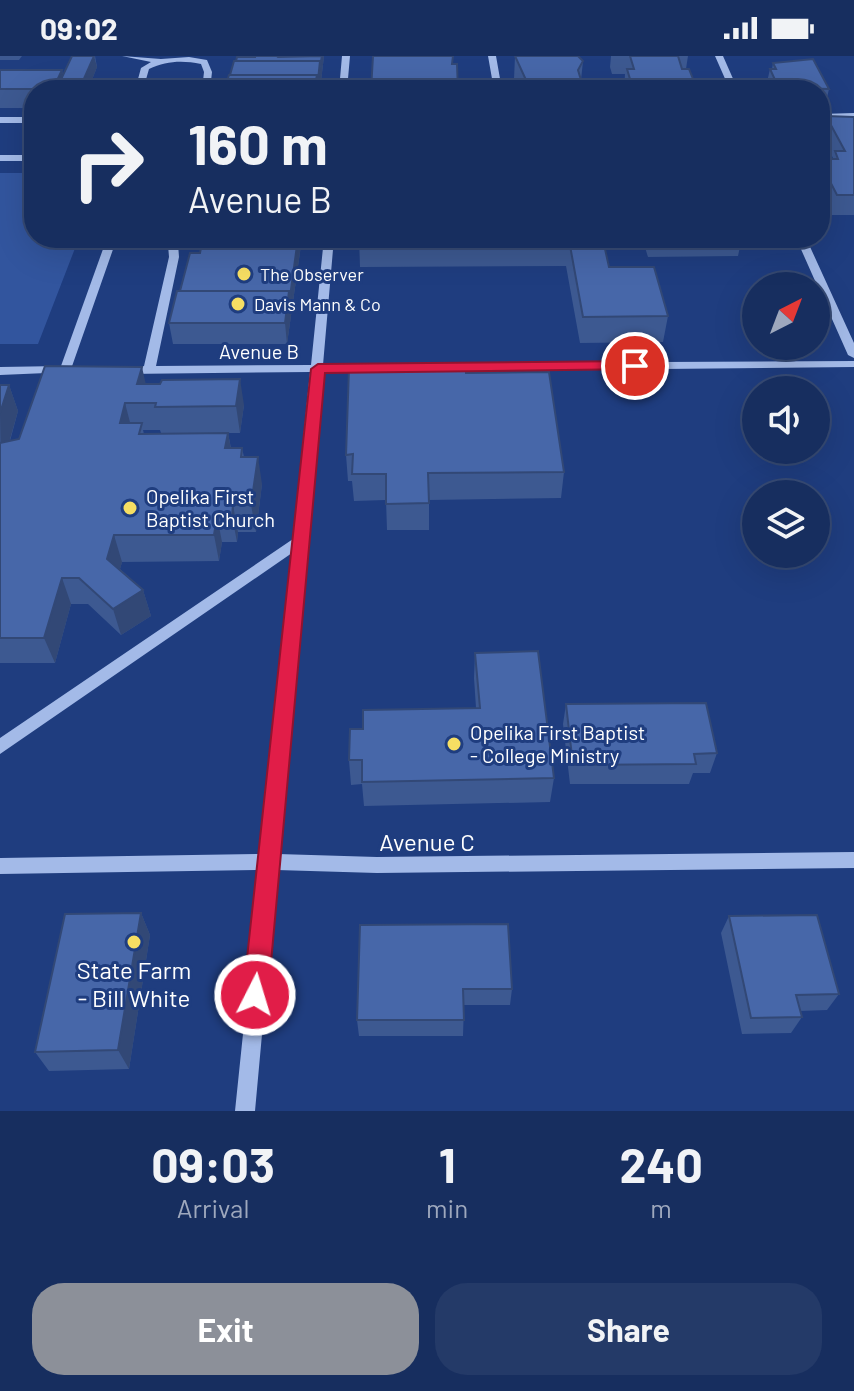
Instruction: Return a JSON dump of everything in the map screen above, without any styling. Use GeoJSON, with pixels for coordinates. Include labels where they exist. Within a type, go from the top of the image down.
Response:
{"type":"FeatureCollection","features":[{"type":"Feature","properties":{"kind":"street"},"geometry":{"type":"LineString","coordinates":[[126,56],[158,61],[178,58],[204,62],[207,80]]}},
{"type":"Feature","properties":{"kind":"street"},"geometry":{"type":"LineString","coordinates":[[344,80],[346,56]]}},
{"type":"Feature","properties":{"kind":"street"},"geometry":{"type":"LineString","coordinates":[[492,56],[496,80]]}},
{"type":"Feature","properties":{"kind":"street"},"geometry":{"type":"LineString","coordinates":[[719,56],[730,80]]}},
{"type":"Feature","properties":{"kind":"street"},"geometry":{"type":"LineString","coordinates":[[142,80],[145,68],[158,61]]}},
{"type":"Feature","properties":{"kind":"street"},"geometry":{"type":"LineString","coordinates":[[830,117],[854,116]]}},
{"type":"Feature","properties":{"kind":"street"},"geometry":{"type":"LineString","coordinates":[[0,120],[24,120]]}},
{"type":"Feature","properties":{"kind":"street"},"geometry":{"type":"LineString","coordinates":[[0,158],[24,158]]}},
{"type":"Feature","properties":{"kind":"street"},"geometry":{"type":"LineString","coordinates":[[66,370],[109,248]]}},
{"type":"Feature","properties":{"kind":"street"},"geometry":{"type":"LineString","coordinates":[[149,370],[174,257],[173,248]]}},
{"type":"Feature","properties":{"kind":"street"},"geometry":{"type":"LineString","coordinates":[[245,1111],[328,248]]}},
{"type":"Feature","properties":{"kind":"street"},"geometry":{"type":"LineString","coordinates":[[806,248],[854,355]]}},
{"type":"Feature","properties":{"kind":"street"},"geometry":{"type":"LineString","coordinates":[[428,368],[854,364]]}},
{"type":"Feature","properties":{"kind":"street","name":"Avenue B"},"geometry":{"type":"LineString","coordinates":[[107,370],[412,368]]}},
{"type":"Feature","properties":{"kind":"street"},"geometry":{"type":"LineString","coordinates":[[0,371],[80,370]]}},
{"type":"Feature","properties":{"kind":"street"},"geometry":{"type":"LineString","coordinates":[[0,747],[300,541]]}},
{"type":"Feature","properties":{"kind":"street","name":"Avenue C"},"geometry":{"type":"LineString","coordinates":[[0,866],[854,860]]}},
{"type":"Feature","properties":{"kind":"shaded area"},"geometry":{"type":"Polygon","coordinates":[[[0,173],[24,173],[24,248],[75,248],[38,344],[0,344],[0,173]]]}},
{"type":"Feature","properties":{"kind":"building"},"geometry":{"type":"Polygon","coordinates":[[[72,56],[94,56],[83,80],[61,80],[72,56]]]}},
{"type":"Feature","properties":{"kind":"building"},"geometry":{"type":"Polygon","coordinates":[[[322,56],[320,66],[320,61],[236,61],[237,57],[322,56]]]}},
{"type":"Feature","properties":{"kind":"building"},"geometry":{"type":"Polygon","coordinates":[[[373,56],[453,56],[452,64],[457,64],[458,80],[372,80],[373,56]]]}},
{"type":"Feature","properties":{"kind":"building"},"geometry":{"type":"Polygon","coordinates":[[[515,56],[578,56],[583,61],[578,70],[581,80],[526,80],[515,56]]]}},
{"type":"Feature","properties":{"kind":"building"},"geometry":{"type":"Polygon","coordinates":[[[630,56],[678,56],[682,69],[689,69],[693,79],[630,79],[627,69],[634,69],[630,56]]]}},
{"type":"Feature","properties":{"kind":"building"},"geometry":{"type":"Polygon","coordinates":[[[813,59],[824,80],[775,80],[770,69],[776,69],[773,63],[813,59]]]}},
{"type":"Feature","properties":{"kind":"building"},"geometry":{"type":"Polygon","coordinates":[[[234,61],[320,61],[318,80],[317,75],[230,75],[234,61]]]}},
{"type":"Feature","properties":{"kind":"building"},"geometry":{"type":"Polygon","coordinates":[[[0,70],[62,70],[57,80],[24,80],[24,89],[0,89],[0,70]]]}},
{"type":"Feature","properties":{"kind":"building"},"geometry":{"type":"Polygon","coordinates":[[[229,75],[317,75],[316,80],[227,80],[229,75]]]}},
{"type":"Feature","properties":{"kind":"building"},"geometry":{"type":"Polygon","coordinates":[[[830,116],[854,117],[854,195],[837,195],[830,181],[830,159],[838,159],[835,151],[845,151],[830,123],[830,116]]]}},
{"type":"Feature","properties":{"kind":"building"},"geometry":{"type":"Polygon","coordinates":[[[201,248],[297,248],[290,297],[289,291],[180,291],[190,253],[200,253],[201,248]]]}},
{"type":"Feature","properties":{"kind":"building"},"geometry":{"type":"Polygon","coordinates":[[[570,248],[605,248],[609,267],[654,267],[668,316],[583,317],[570,248]]]}},
{"type":"Feature","properties":{"kind":"building"},"geometry":{"type":"Polygon","coordinates":[[[177,291],[289,291],[285,323],[169,323],[177,291]]]}},
{"type":"Feature","properties":{"kind":"building","name":"Opelika First Baptist Church"},"geometry":{"type":"Polygon","coordinates":[[[45,366],[142,367],[137,384],[160,384],[162,380],[240,379],[236,406],[155,407],[156,403],[125,403],[120,423],[142,423],[139,434],[228,433],[225,448],[242,448],[241,457],[258,457],[251,505],[233,505],[232,516],[217,516],[214,535],[114,535],[107,559],[143,590],[113,609],[79,578],[62,578],[44,638],[0,638],[0,443],[19,439],[45,366]]]}},
{"type":"Feature","properties":{"kind":"building"},"geometry":{"type":"Polygon","coordinates":[[[466,367],[466,373],[549,372],[564,472],[428,473],[429,503],[386,504],[386,474],[352,474],[353,454],[346,455],[349,368],[466,367]]]}},
{"type":"Feature","properties":{"kind":"building"},"geometry":{"type":"Polygon","coordinates":[[[0,385],[9,385],[0,413],[0,385]]]}},
{"type":"Feature","properties":{"kind":"building","name":"Opelika First Baptist - College Ministry"},"geometry":{"type":"Polygon","coordinates":[[[538,651],[554,778],[362,782],[362,760],[349,760],[350,729],[363,729],[363,710],[480,708],[475,653],[538,651]]]}},
{"type":"Feature","properties":{"kind":"building"},"geometry":{"type":"Polygon","coordinates":[[[706,703],[717,753],[694,754],[696,764],[573,765],[566,704],[706,703]]]}},
{"type":"Feature","properties":{"kind":"building"},"geometry":{"type":"Polygon","coordinates":[[[141,913],[118,1050],[35,1052],[65,914],[141,913]]]}},
{"type":"Feature","properties":{"kind":"building"},"geometry":{"type":"Polygon","coordinates":[[[817,915],[839,994],[796,995],[802,1017],[751,1018],[729,916],[817,915]]]}},
{"type":"Feature","properties":{"kind":"building"},"geometry":{"type":"Polygon","coordinates":[[[508,924],[512,989],[463,989],[464,1020],[357,1020],[360,925],[508,924]]]}},
{"type":"Feature","properties":{"kind":"place","name":"The Observer"},"geometry":{"type":"Point","coordinates":[244,274]}},
{"type":"Feature","properties":{"kind":"place","name":"Davis Mann & Co"},"geometry":{"type":"Point","coordinates":[238,304]}},
{"type":"Feature","properties":{"kind":"place","name":"Opelika First Baptist Church"},"geometry":{"type":"Point","coordinates":[130,508]}},
{"type":"Feature","properties":{"kind":"place","name":"Opelika First Baptist - College Ministry"},"geometry":{"type":"Point","coordinates":[454,744]}},
{"type":"Feature","properties":{"kind":"place","name":"State Farm - Bill White"},"geometry":{"type":"Point","coordinates":[134,942]}},
{"type":"Feature","properties":{"kind":"route"},"geometry":{"type":"LineString","coordinates":[[255,995],[318,369],[635,366]]}}]}
